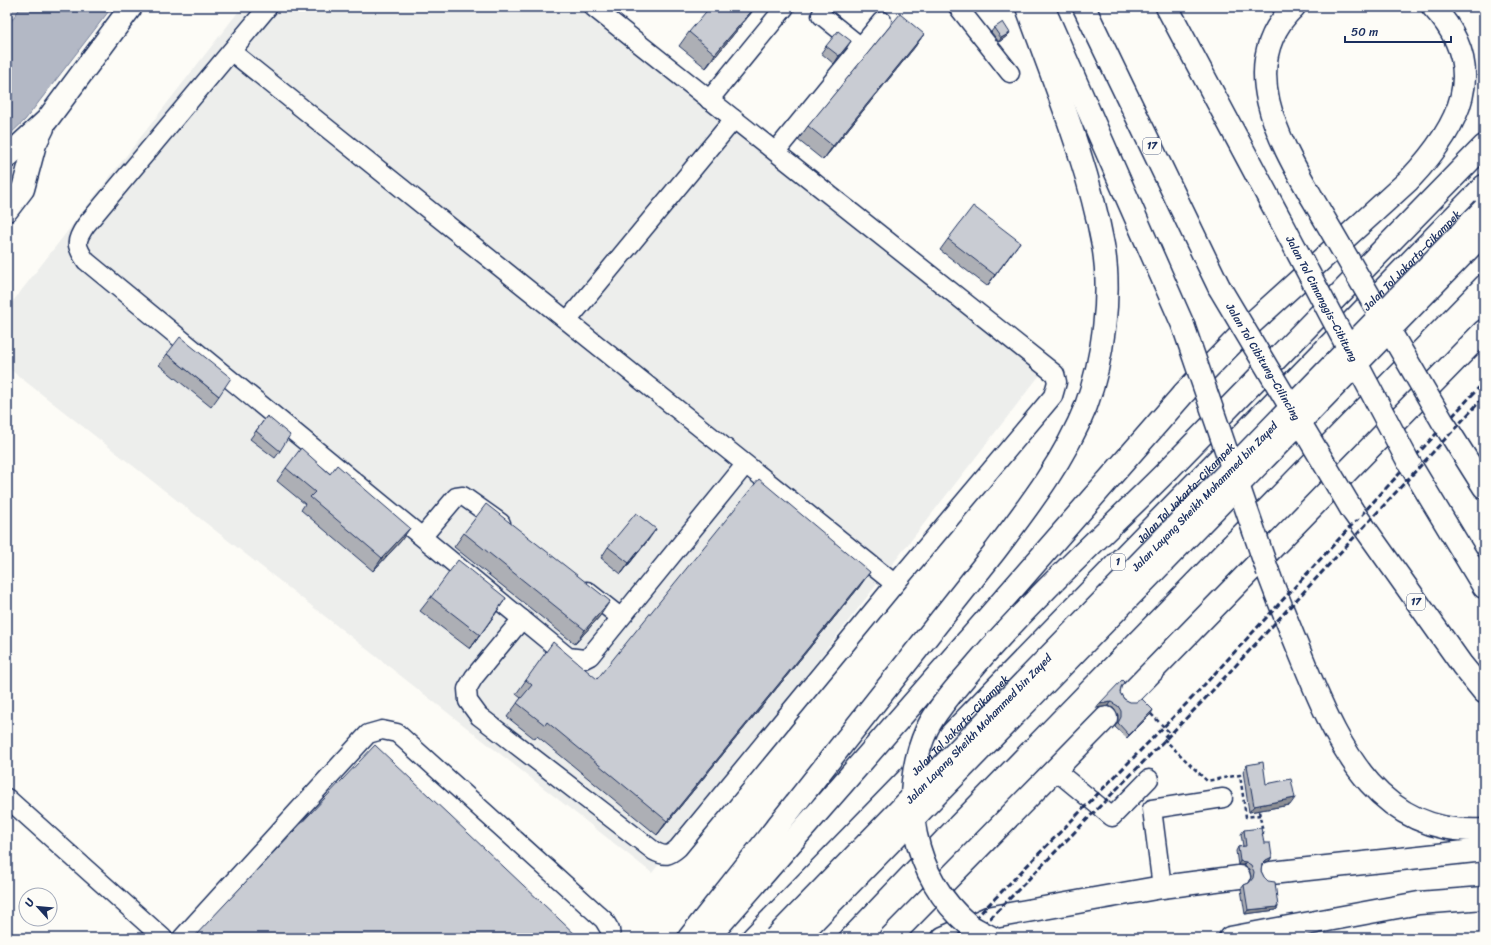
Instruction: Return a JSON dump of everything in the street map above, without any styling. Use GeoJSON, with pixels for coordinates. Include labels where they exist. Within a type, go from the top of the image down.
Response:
{"type":"FeatureCollection","features":[{"type":"Feature","properties":{"kind":"main road"},"geometry":{"type":"LineString","coordinates":[[7,210],[22,189],[35,144],[47,120],[131,7]]}},
{"type":"Feature","properties":{"kind":"main road"},"geometry":{"type":"LineString","coordinates":[[689,938],[995,551],[1041,488],[1065,448],[1085,406],[1098,365],[1105,323],[1106,288],[1104,246],[1074,136],[1027,7]]}},
{"type":"Feature","properties":{"kind":"main road"},"geometry":{"type":"LineString","coordinates":[[1043,7],[1183,326],[1268,572],[1329,723],[1343,749],[1358,771],[1377,791],[1396,807],[1419,820],[1446,829],[1469,831],[1484,830]]}},
{"type":"Feature","properties":{"kind":"main road","name":"Jalan Tol Cibitung–Cilincing"},"geometry":{"type":"LineString","coordinates":[[1084,7],[1219,286],[1352,510],[1462,665],[1484,692]]}},
{"type":"Feature","properties":{"kind":"main road","name":"Jalan Tol Cimanggis–Cibitung"},"geometry":{"type":"LineString","coordinates":[[1167,7],[1408,461],[1484,587]]}},
{"type":"Feature","properties":{"kind":"main road"},"geometry":{"type":"LineString","coordinates":[[1294,7],[1279,25],[1270,44],[1265,64],[1265,84],[1269,107],[1277,131],[1310,196],[1445,425],[1484,487]]}},
{"type":"Feature","properties":{"kind":"main road"},"geometry":{"type":"LineString","coordinates":[[708,938],[1184,393],[1252,323],[1409,180],[1431,156],[1446,135],[1458,112],[1464,84],[1463,59],[1456,36],[1433,7]]}},
{"type":"Feature","properties":{"kind":"main road"},"geometry":{"type":"LineString","coordinates":[[7,157],[47,120]]}},
{"type":"Feature","properties":{"kind":"main road"},"geometry":{"type":"LineString","coordinates":[[993,938],[969,925],[939,893],[922,860],[912,819],[913,774],[927,729],[953,692],[1000,637],[1169,469],[1484,146]]}},
{"type":"Feature","properties":{"kind":"main road","name":"Jalan Tol Jakarta–Cikampek"},"geometry":{"type":"LineString","coordinates":[[753,938],[1484,186]]}},
{"type":"Feature","properties":{"kind":"main road","name":"Jalan Layang Sheikh Mohammed bin Zayed"},"geometry":{"type":"LineString","coordinates":[[775,938],[1484,209]]}},
{"type":"Feature","properties":{"kind":"main road","name":"Jalan Layang Sheikh Mohammed bin Zayed"},"geometry":{"type":"LineString","coordinates":[[797,938],[1484,233]]}},
{"type":"Feature","properties":{"kind":"main road"},"geometry":{"type":"LineString","coordinates":[[819,938],[955,795],[1484,253]]}},
{"type":"Feature","properties":{"kind":"main road"},"geometry":{"type":"LineString","coordinates":[[1130,694],[1484,331]]}},
{"type":"Feature","properties":{"kind":"main road"},"geometry":{"type":"LineString","coordinates":[[1445,425],[1484,477]]}},
{"type":"Feature","properties":{"kind":"main road"},"geometry":{"type":"LineString","coordinates":[[890,938],[1106,718]]}},
{"type":"Feature","properties":{"kind":"main road"},"geometry":{"type":"LineString","coordinates":[[1271,873],[1484,850]]}},
{"type":"Feature","properties":{"kind":"main road"},"geometry":{"type":"LineString","coordinates":[[943,938],[988,918],[1162,887],[1240,877]]}},
{"type":"Feature","properties":{"kind":"main road"},"geometry":{"type":"LineString","coordinates":[[1230,938],[1419,903],[1484,898]]}},
{"type":"Feature","properties":{"kind":"street"},"geometry":{"type":"LineString","coordinates":[[268,7],[78,236],[77,248],[86,261],[424,536],[522,620],[568,657],[584,659],[590,656],[620,617],[745,465]]}},
{"type":"Feature","properties":{"kind":"street"},"geometry":{"type":"LineString","coordinates":[[522,620],[474,676],[467,689],[468,701],[479,716],[663,856],[670,855],[678,848],[895,584],[1053,396],[1057,382],[1055,374],[593,7]]}},
{"type":"Feature","properties":{"kind":"street"},"geometry":{"type":"LineString","coordinates":[[709,100],[785,7]]}},
{"type":"Feature","properties":{"kind":"street"},"geometry":{"type":"LineString","coordinates":[[958,7],[1010,73]]}},
{"type":"Feature","properties":{"kind":"street"},"geometry":{"type":"LineString","coordinates":[[819,10],[861,47]]}},
{"type":"Feature","properties":{"kind":"street"},"geometry":{"type":"LineString","coordinates":[[776,151],[882,21]]}},
{"type":"Feature","properties":{"kind":"street"},"geometry":{"type":"LineString","coordinates":[[232,52],[568,320],[745,465],[895,584]]}},
{"type":"Feature","properties":{"kind":"street"},"geometry":{"type":"LineString","coordinates":[[568,320],[734,119]]}},
{"type":"Feature","properties":{"kind":"street"},"geometry":{"type":"LineString","coordinates":[[424,536],[456,497],[463,496],[516,535]]}},
{"type":"Feature","properties":{"kind":"street"},"geometry":{"type":"LineString","coordinates":[[571,578],[620,617]]}},
{"type":"Feature","properties":{"kind":"street"},"geometry":{"type":"LineString","coordinates":[[182,938],[368,734],[382,730],[398,733],[604,920],[610,930],[611,938]]}},
{"type":"Feature","properties":{"kind":"street"},"geometry":{"type":"LineString","coordinates":[[1055,770],[1112,816],[1149,779]]}},
{"type":"Feature","properties":{"kind":"street"},"geometry":{"type":"LineString","coordinates":[[7,798],[163,938]]}},
{"type":"Feature","properties":{"kind":"street"},"geometry":{"type":"LineString","coordinates":[[1162,887],[1152,809],[1223,798]]}},
{"type":"Feature","properties":{"kind":"path"},"geometry":{"type":"LineString","coordinates":[[1150,714],[1169,732],[1163,738],[1207,781],[1240,775],[1246,817],[1260,815]]}},
{"type":"Feature","properties":{"kind":"path"},"geometry":{"type":"LineString","coordinates":[[1259,810],[1263,833],[1259,834]]}},
{"type":"Feature","properties":{"kind":"shaded area"},"geometry":{"type":"Polygon","coordinates":[[[7,7],[21,7],[7,27],[7,7]]]}},
{"type":"Feature","properties":{"kind":"shaded area"},"geometry":{"type":"Polygon","coordinates":[[[21,7],[112,7],[25,120],[7,137],[7,27],[21,7]]]}},
{"type":"Feature","properties":{"kind":"shaded area"},"geometry":{"type":"Polygon","coordinates":[[[242,7],[579,7],[1043,371],[652,873],[7,367],[7,309],[242,7]]]}},
{"type":"Feature","properties":{"kind":"building"},"geometry":{"type":"Polygon","coordinates":[[[710,7],[755,7],[715,54],[689,32],[710,7]]]}},
{"type":"Feature","properties":{"kind":"building"},"geometry":{"type":"Polygon","coordinates":[[[900,14],[924,34],[833,146],[808,126],[900,14]]]}},
{"type":"Feature","properties":{"kind":"building"},"geometry":{"type":"Polygon","coordinates":[[[1003,22],[1010,33],[1001,38],[994,28],[1003,22]]]}},
{"type":"Feature","properties":{"kind":"building"},"geometry":{"type":"Polygon","coordinates":[[[838,31],[851,41],[839,56],[826,46],[838,31]]]}},
{"type":"Feature","properties":{"kind":"building"},"geometry":{"type":"Polygon","coordinates":[[[973,206],[1020,242],[995,275],[948,239],[973,206]]]}},
{"type":"Feature","properties":{"kind":"building"},"geometry":{"type":"Polygon","coordinates":[[[180,337],[231,378],[219,396],[167,354],[180,337]]]}},
{"type":"Feature","properties":{"kind":"building"},"geometry":{"type":"Polygon","coordinates":[[[267,416],[290,435],[280,451],[256,431],[267,416]]]}},
{"type":"Feature","properties":{"kind":"building"},"geometry":{"type":"Polygon","coordinates":[[[301,448],[330,474],[337,465],[410,528],[382,558],[310,497],[315,492],[286,468],[301,448]]]}},
{"type":"Feature","properties":{"kind":"building"},"geometry":{"type":"Polygon","coordinates":[[[759,479],[870,572],[667,821],[547,722],[545,725],[517,703],[532,685],[526,680],[553,642],[597,679],[759,479]]]}},
{"type":"Feature","properties":{"kind":"building"},"geometry":{"type":"Polygon","coordinates":[[[486,504],[610,601],[585,630],[464,533],[486,504]]]}},
{"type":"Feature","properties":{"kind":"building"},"geometry":{"type":"Polygon","coordinates":[[[636,513],[656,529],[629,563],[608,547],[636,513]]]}},
{"type":"Feature","properties":{"kind":"building"},"geometry":{"type":"Polygon","coordinates":[[[458,560],[506,598],[480,635],[431,597],[458,560]]]}},
{"type":"Feature","properties":{"kind":"building"},"geometry":{"type":"Polygon","coordinates":[[[1122,680],[1124,682],[1120,693],[1124,699],[1130,702],[1136,702],[1142,699],[1153,710],[1129,735],[1118,723],[1121,717],[1121,711],[1118,706],[1111,702],[1099,704],[1122,680]]]}},
{"type":"Feature","properties":{"kind":"building"},"geometry":{"type":"Polygon","coordinates":[[[375,745],[579,938],[193,938],[375,745]]]}},
{"type":"Feature","properties":{"kind":"building"},"geometry":{"type":"Polygon","coordinates":[[[1263,762],[1266,784],[1291,779],[1295,798],[1254,806],[1247,765],[1263,762]]]}},
{"type":"Feature","properties":{"kind":"building"},"geometry":{"type":"Polygon","coordinates":[[[1261,828],[1264,843],[1270,843],[1272,857],[1262,864],[1261,871],[1268,881],[1275,882],[1278,907],[1248,910],[1244,885],[1249,883],[1253,878],[1254,872],[1251,865],[1240,861],[1238,847],[1246,846],[1244,830],[1261,828]]]}},
{"type":"Feature","properties":{"kind":"railway"},"geometry":{"type":"LineString","coordinates":[[956,938],[1194,696],[1484,382]]}},
{"type":"Feature","properties":{"kind":"railway"},"geometry":{"type":"LineString","coordinates":[[971,938],[1201,703],[1484,397]]}}]}
